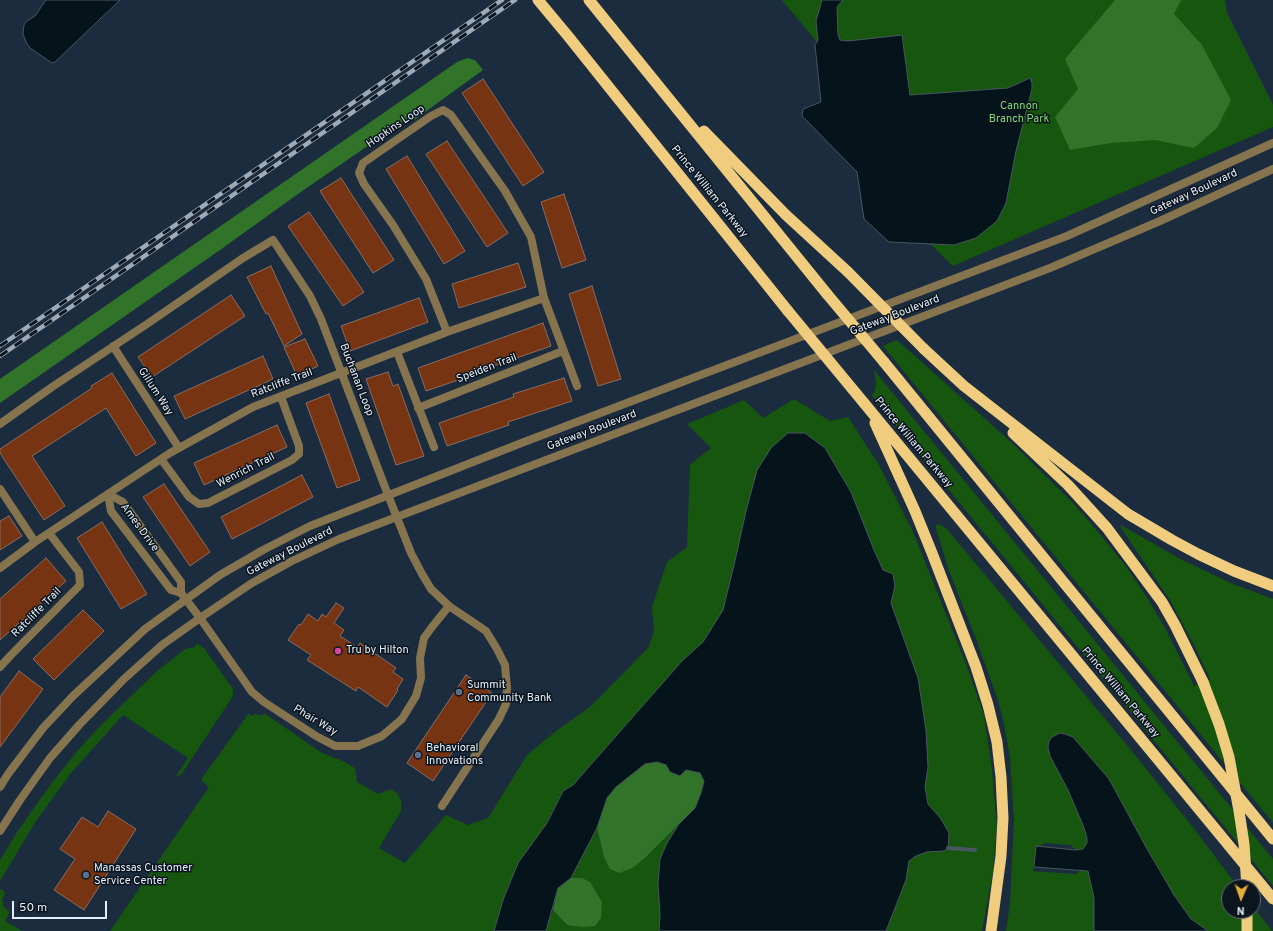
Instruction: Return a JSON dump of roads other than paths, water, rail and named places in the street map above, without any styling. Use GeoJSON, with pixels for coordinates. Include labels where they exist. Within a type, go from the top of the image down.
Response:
{"type":"FeatureCollection","features":[{"type":"Feature","properties":{"kind":"highway","name":"Prince William Parkway"},"geometry":{"type":"LineString","coordinates":[[538,0],[788,311],[1273,899]]}},
{"type":"Feature","properties":{"kind":"highway"},"geometry":{"type":"LineString","coordinates":[[589,0],[827,294],[1273,839]]}},
{"type":"Feature","properties":{"kind":"highway"},"geometry":{"type":"LineString","coordinates":[[657,84],[786,215],[848,272],[924,349],[1068,485],[1107,528],[1162,602],[1175,625],[1202,682],[1219,724],[1228,757],[1243,837],[1246,879]]}},
{"type":"Feature","properties":{"kind":"highway"},"geometry":{"type":"LineString","coordinates":[[964,386],[1128,514],[1198,554],[1234,571],[1273,586]]}},
{"type":"Feature","properties":{"kind":"highway"},"geometry":{"type":"LineString","coordinates":[[864,403],[875,422],[915,510],[976,667],[988,705],[996,742],[1001,777],[1003,818],[1002,856],[991,931]]}},
{"type":"Feature","properties":{"kind":"highway"},"geometry":{"type":"LineString","coordinates":[[1247,919],[1247,931]]}},
{"type":"Feature","properties":{"kind":"street","name":"Hopkins Loop"},"geometry":{"type":"LineString","coordinates":[[448,332],[426,279],[393,225],[364,184],[359,173],[363,163],[431,116],[443,110],[451,115],[500,185],[531,237],[544,298]]}},
{"type":"Feature","properties":{"kind":"street","name":"Gateway Boulevard"},"geometry":{"type":"LineString","coordinates":[[0,787],[43,728],[73,696],[145,628],[183,596],[263,550],[310,526],[1067,236],[1273,143]]}},
{"type":"Feature","properties":{"kind":"street","name":"Gateway Boulevard"},"geometry":{"type":"LineString","coordinates":[[0,832],[20,800],[50,758],[80,724],[124,679],[162,646],[200,618],[252,583],[292,561],[339,539],[1050,268],[1153,224],[1273,169]]}},
{"type":"Feature","properties":{"kind":"street","name":"Buchanan Loop"},"geometry":{"type":"LineString","coordinates":[[0,424],[52,387],[243,258],[273,240],[310,296],[322,319],[341,374],[388,495],[411,553],[422,574],[431,589],[449,606],[486,631],[505,666],[507,688],[506,704],[499,719],[442,806]]}},
{"type":"Feature","properties":{"kind":"street","name":"Ratcliffe Trail"},"geometry":{"type":"LineString","coordinates":[[0,568],[35,542],[161,459],[253,407],[448,332],[544,298]]}},
{"type":"Feature","properties":{"kind":"street"},"geometry":{"type":"LineString","coordinates":[[544,298],[577,386]]}},
{"type":"Feature","properties":{"kind":"street","name":"Gillum Way"},"geometry":{"type":"LineString","coordinates":[[114,346],[179,448]]}},
{"type":"Feature","properties":{"kind":"street","name":"Speiden Trail"},"geometry":{"type":"LineString","coordinates":[[418,408],[563,351]]}},
{"type":"Feature","properties":{"kind":"street"},"geometry":{"type":"LineString","coordinates":[[396,352],[434,447]]}},
{"type":"Feature","properties":{"kind":"street","name":"Wenrich Trail"},"geometry":{"type":"LineString","coordinates":[[161,459],[189,497],[199,504],[208,503],[292,460],[299,454],[299,446],[281,397]]}},
{"type":"Feature","properties":{"kind":"street"},"geometry":{"type":"LineString","coordinates":[[0,489],[3,498],[35,542]]}},
{"type":"Feature","properties":{"kind":"street","name":"Ames Drive"},"geometry":{"type":"LineString","coordinates":[[108,494],[123,502],[181,582],[183,596]]}},
{"type":"Feature","properties":{"kind":"street","name":"Ames Drive"},"geometry":{"type":"LineString","coordinates":[[108,494],[111,511],[171,590],[183,596]]}},
{"type":"Feature","properties":{"kind":"street","name":"Ratcliffe Trail"},"geometry":{"type":"LineString","coordinates":[[0,667],[11,654],[80,585],[79,572],[49,533]]}},
{"type":"Feature","properties":{"kind":"street"},"geometry":{"type":"LineString","coordinates":[[183,596],[200,618]]}},
{"type":"Feature","properties":{"kind":"street","name":"Phair Way"},"geometry":{"type":"LineString","coordinates":[[200,618],[252,692],[264,702],[316,736],[335,746],[358,746],[382,736],[402,720],[416,696],[421,678],[420,658],[424,638],[449,606]]}},
{"type":"Feature","properties":{"kind":"waterway"},"geometry":{"type":"LineString","coordinates":[[948,848],[975,850]]}},
{"type":"Feature","properties":{"kind":"railway"},"geometry":{"type":"LineString","coordinates":[[0,346],[502,0]]}},
{"type":"Feature","properties":{"kind":"railway"},"geometry":{"type":"LineString","coordinates":[[0,356],[515,0]]}},
{"type":"Feature","properties":{"kind":"place","name":"Tru by Hilton"},"geometry":{"type":"Point","coordinates":[338,651]}},
{"type":"Feature","properties":{"kind":"place","name":"Summit Community Bank"},"geometry":{"type":"Point","coordinates":[459,692]}},
{"type":"Feature","properties":{"kind":"place","name":"Behavioral Innovations"},"geometry":{"type":"Point","coordinates":[418,755]}},
{"type":"Feature","properties":{"kind":"place","name":"Manassas Customer Service Center"},"geometry":{"type":"Point","coordinates":[86,875]}},
{"type":"Feature","properties":{"kind":"park label","name":"Cannon Branch Park"},"geometry":{"type":"Point","coordinates":[1019,113]}}]}
